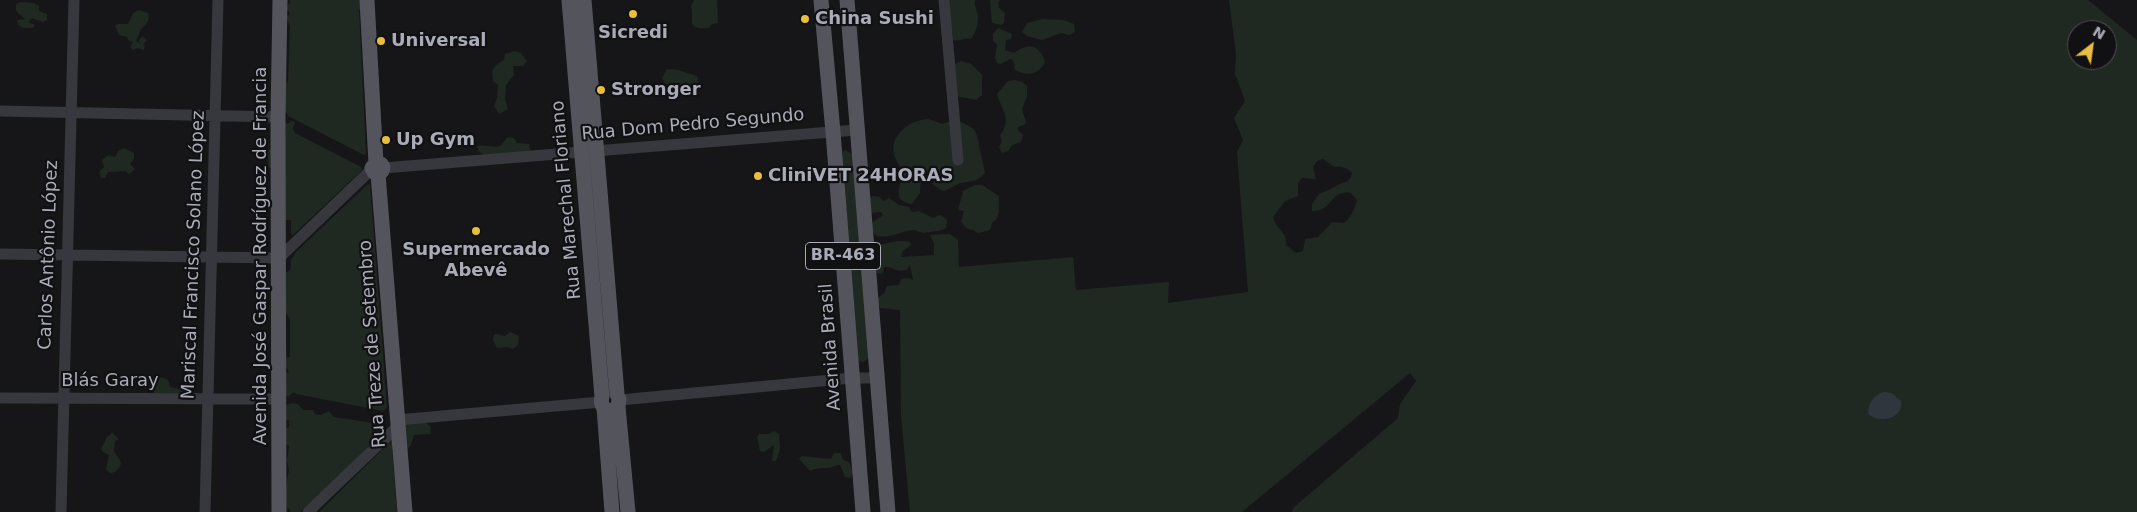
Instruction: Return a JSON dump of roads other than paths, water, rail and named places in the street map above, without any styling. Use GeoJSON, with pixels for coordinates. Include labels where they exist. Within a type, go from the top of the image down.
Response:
{"type":"FeatureCollection","features":[{"type":"Feature","properties":{"kind":"main road","name":"Avenida José Gaspar Rodríguez de Francia"},"geometry":{"type":"LineString","coordinates":[[279,512],[278,117],[280,0]]}},
{"type":"Feature","properties":{"kind":"main road","name":"Rua Treze de Setembro"},"geometry":{"type":"LineString","coordinates":[[367,0],[378,169],[405,512]]}},
{"type":"Feature","properties":{"kind":"main road","name":"Rua Marechal Floriano"},"geometry":{"type":"LineString","coordinates":[[569,0],[581,152],[615,454],[628,512]]}},
{"type":"Feature","properties":{"kind":"main road","name":"Rua Marechal Floriano"},"geometry":{"type":"LineString","coordinates":[[584,0],[597,151],[610,401]]}},
{"type":"Feature","properties":{"kind":"main road","name":"Avenida Brasil"},"geometry":{"type":"LineString","coordinates":[[821,0],[863,512]]}},
{"type":"Feature","properties":{"kind":"main road","name":"BR-463"},"geometry":{"type":"LineString","coordinates":[[847,0],[888,512]]}},
{"type":"Feature","properties":{"kind":"main road"},"geometry":{"type":"LineString","coordinates":[[575,73],[590,72]]}},
{"type":"Feature","properties":{"kind":"main road","name":"Rua Marechal Floriano"},"geometry":{"type":"LineString","coordinates":[[612,512],[615,454]]}},
{"type":"Feature","properties":{"kind":"street","name":"Carlos Antônio López"},"geometry":{"type":"LineString","coordinates":[[61,512],[62,398],[74,0]]}},
{"type":"Feature","properties":{"kind":"street","name":"Mariscal Francisco Solano López"},"geometry":{"type":"LineString","coordinates":[[205,512],[218,0]]}},
{"type":"Feature","properties":{"kind":"street"},"geometry":{"type":"LineString","coordinates":[[944,0],[958,160]]}},
{"type":"Feature","properties":{"kind":"street"},"geometry":{"type":"LineString","coordinates":[[0,111],[216,114],[278,117]]}},
{"type":"Feature","properties":{"kind":"street","name":"Rua Dom Pedro Segundo"},"geometry":{"type":"LineString","coordinates":[[378,169],[856,130]]}},
{"type":"Feature","properties":{"kind":"street"},"geometry":{"type":"LineString","coordinates":[[0,254],[279,258],[324,215],[378,169]]}},
{"type":"Feature","properties":{"kind":"street"},"geometry":{"type":"LineString","coordinates":[[308,512],[397,423],[852,378],[877,378]]}},
{"type":"Feature","properties":{"kind":"street","name":"Blás Garay"},"geometry":{"type":"LineString","coordinates":[[0,398],[280,399]]}},
{"type":"Feature","properties":{"kind":"place","name":"Sicredi"},"geometry":{"type":"Point","coordinates":[633,14]}},
{"type":"Feature","properties":{"kind":"place","name":"China Sushi"},"geometry":{"type":"Point","coordinates":[805,19]}},
{"type":"Feature","properties":{"kind":"place","name":"Universal"},"geometry":{"type":"Point","coordinates":[381,41]}},
{"type":"Feature","properties":{"kind":"place","name":"Stronger"},"geometry":{"type":"Point","coordinates":[601,90]}},
{"type":"Feature","properties":{"kind":"place","name":"Up Gym"},"geometry":{"type":"Point","coordinates":[386,140]}},
{"type":"Feature","properties":{"kind":"place","name":"CliniVET 24HORAS"},"geometry":{"type":"Point","coordinates":[758,176]}},
{"type":"Feature","properties":{"kind":"place","name":"Supermercado Abevê"},"geometry":{"type":"Point","coordinates":[476,231]}}]}
